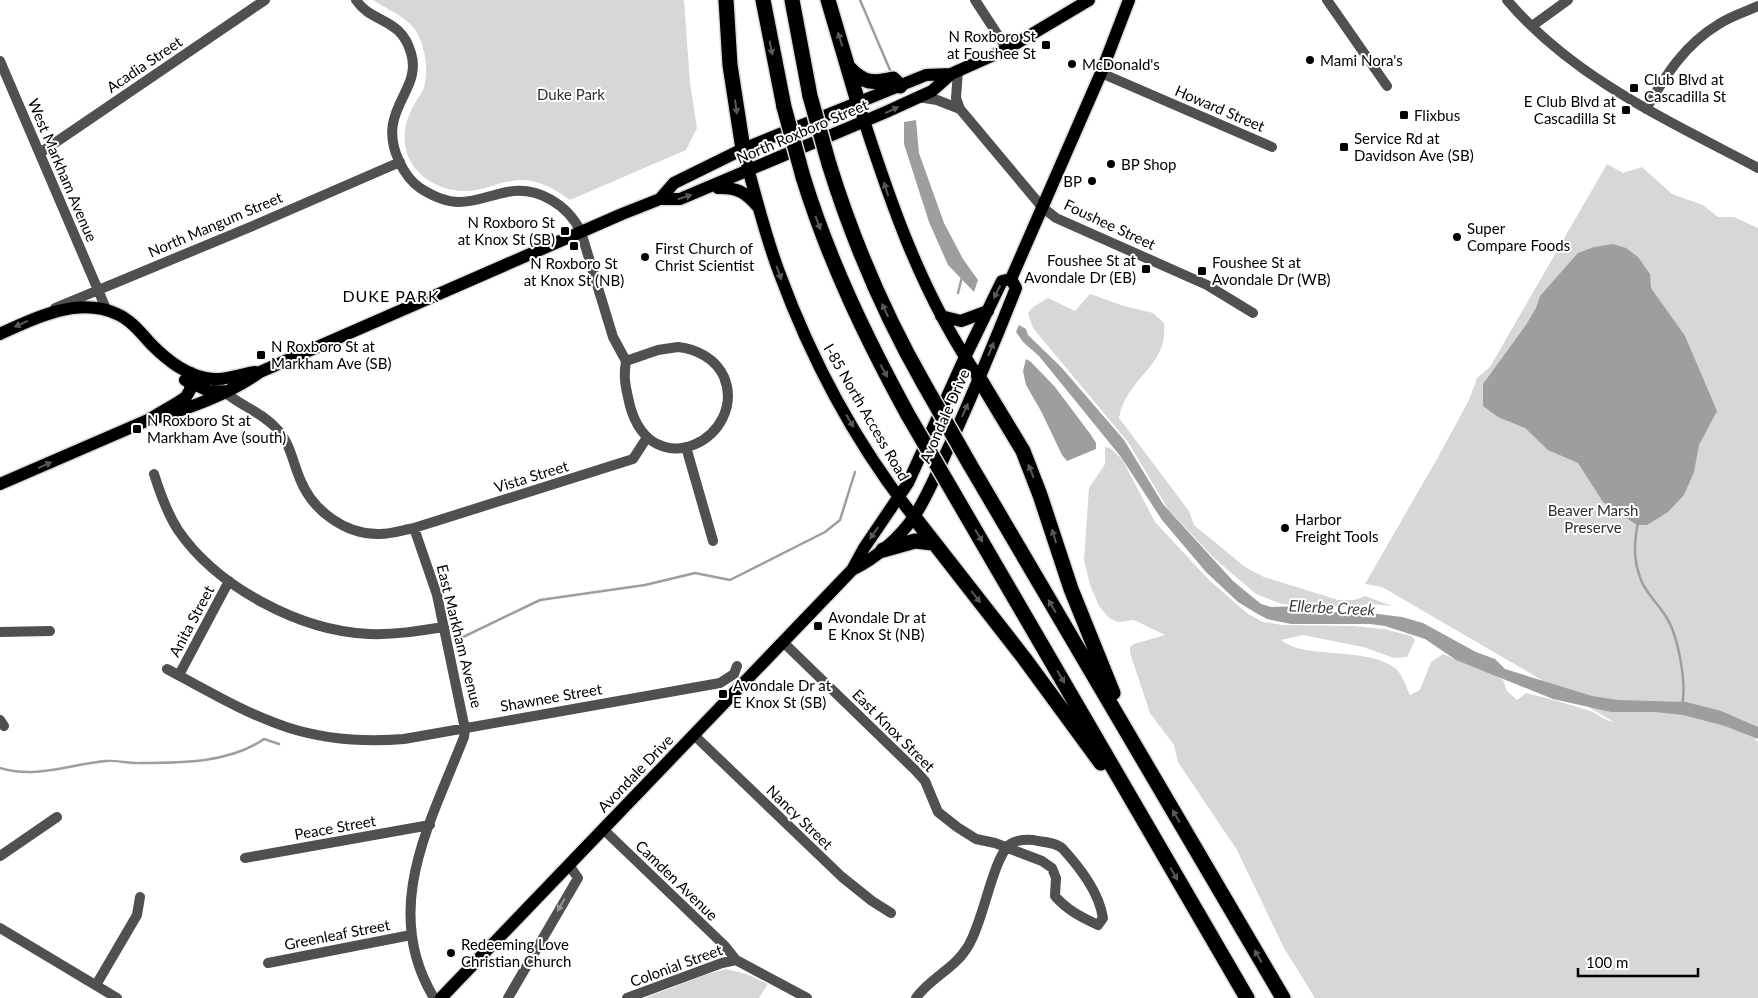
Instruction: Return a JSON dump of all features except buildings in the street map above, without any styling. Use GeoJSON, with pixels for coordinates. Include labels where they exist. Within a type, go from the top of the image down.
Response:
{"type":"FeatureCollection","features":[{"type":"Feature","properties":{"kind":"highway"},"geometry":{"type":"LineString","coordinates":[[726,0],[730,65],[743,149]]}},
{"type":"Feature","properties":{"kind":"highway"},"geometry":{"type":"LineString","coordinates":[[763,0],[784,107],[802,177],[829,254],[851,307],[908,415],[1247,998]]}},
{"type":"Feature","properties":{"kind":"highway"},"geometry":{"type":"LineString","coordinates":[[792,0],[810,96],[829,164],[872,282],[924,384],[969,463],[1283,998]]}},
{"type":"Feature","properties":{"kind":"highway"},"geometry":{"type":"LineString","coordinates":[[828,0],[858,102]]}},
{"type":"Feature","properties":{"kind":"highway"},"geometry":{"type":"LineString","coordinates":[[849,68],[864,81],[881,82],[893,79],[900,86]]}},
{"type":"Feature","properties":{"kind":"highway"},"geometry":{"type":"LineString","coordinates":[[979,378],[1024,451],[1084,624],[1140,753]]}},
{"type":"Feature","properties":{"kind":"highway"},"geometry":{"type":"LineString","coordinates":[[914,517],[1024,658],[1141,817]]}},
{"type":"Feature","properties":{"kind":"highway"},"geometry":{"type":"LineString","coordinates":[[883,550],[914,541],[933,543]]}},
{"type":"Feature","properties":{"kind":"main road","name":"North Roxboro Street"},"geometry":{"type":"LineString","coordinates":[[660,199],[674,183],[743,149],[926,75],[954,72],[1007,49],[1089,0]]}},
{"type":"Feature","properties":{"kind":"main road","name":"Avondale Drive"},"geometry":{"type":"LineString","coordinates":[[441,998],[852,570],[864,548],[908,483],[964,357],[1002,282],[1011,279],[1101,73],[1125,4],[1135,0]]}},
{"type":"Feature","properties":{"kind":"main road","name":"North Roxboro Street"},"geometry":{"type":"LineString","coordinates":[[148,420],[174,413],[249,380],[260,372],[660,199],[680,200],[864,122],[932,91],[954,72]]}},
{"type":"Feature","properties":{"kind":"main road"},"geometry":{"type":"LineString","coordinates":[[858,102],[903,235],[941,316],[964,357],[979,378]]}},
{"type":"Feature","properties":{"kind":"main road","name":"I-85 North Access Road"},"geometry":{"type":"LineString","coordinates":[[743,149],[778,271],[818,364],[838,401],[898,498],[914,517]]}},
{"type":"Feature","properties":{"kind":"main road"},"geometry":{"type":"LineString","coordinates":[[710,188],[738,190],[751,198],[760,210]]}},
{"type":"Feature","properties":{"kind":"main road","name":"Avondale Drive"},"geometry":{"type":"LineString","coordinates":[[852,570],[873,560],[883,550],[914,517],[927,495],[979,378],[1016,288],[1011,279]]}},
{"type":"Feature","properties":{"kind":"main road","name":"North Mangum Street"},"geometry":{"type":"LineString","coordinates":[[0,334],[43,314],[79,308],[108,311]]}},
{"type":"Feature","properties":{"kind":"main road"},"geometry":{"type":"LineString","coordinates":[[108,311],[165,367],[191,378],[209,391],[222,392]]}},
{"type":"Feature","properties":{"kind":"main road"},"geometry":{"type":"LineString","coordinates":[[941,316],[960,321],[988,311]]}},
{"type":"Feature","properties":{"kind":"main road"},"geometry":{"type":"LineString","coordinates":[[191,378],[213,379],[260,372]]}},
{"type":"Feature","properties":{"kind":"main road","name":"North Roxboro Street"},"geometry":{"type":"LineString","coordinates":[[0,484],[148,420],[186,397],[191,378]]}},
{"type":"Feature","properties":{"kind":"street","name":"Acadia Street"},"geometry":{"type":"LineString","coordinates":[[40,153],[265,0]]}},
{"type":"Feature","properties":{"kind":"street"},"geometry":{"type":"LineString","coordinates":[[356,0],[366,10],[390,22],[406,41],[412,55],[414,70],[392,122],[394,149],[404,172],[418,186],[430,194],[452,202],[472,201],[514,191],[528,191],[539,194],[565,210],[576,222],[581,232],[610,328],[626,361],[623,379],[638,427],[646,439],[666,448],[686,447],[699,442],[714,431],[726,409],[728,395],[726,383],[718,366],[700,352],[678,347],[658,350],[626,361]]}},
{"type":"Feature","properties":{"kind":"street"},"geometry":{"type":"LineString","coordinates":[[975,0],[1007,49]]}},
{"type":"Feature","properties":{"kind":"street"},"geometry":{"type":"LineString","coordinates":[[1327,0],[1387,86]]}},
{"type":"Feature","properties":{"kind":"street"},"geometry":{"type":"LineString","coordinates":[[1507,0],[1532,26],[1565,55],[1646,109],[1758,168]]}},
{"type":"Feature","properties":{"kind":"street"},"geometry":{"type":"LineString","coordinates":[[1532,26],[1568,0]]}},
{"type":"Feature","properties":{"kind":"street"},"geometry":{"type":"LineString","coordinates":[[1646,109],[1670,69],[1695,40],[1726,20],[1758,6]]}},
{"type":"Feature","properties":{"kind":"street","name":"West Markham Avenue"},"geometry":{"type":"LineString","coordinates":[[0,61],[98,291]]}},
{"type":"Feature","properties":{"kind":"street"},"geometry":{"type":"LineString","coordinates":[[954,72],[956,98],[960,109]]}},
{"type":"Feature","properties":{"kind":"street","name":"Howard Street"},"geometry":{"type":"LineString","coordinates":[[1101,73],[1272,147]]}},
{"type":"Feature","properties":{"kind":"street","name":"Foushee Street"},"geometry":{"type":"LineString","coordinates":[[918,97],[934,99],[960,109],[1042,207],[1056,218],[1207,285],[1253,313]]}},
{"type":"Feature","properties":{"kind":"street","name":"North Mangum Street"},"geometry":{"type":"LineString","coordinates":[[43,314],[400,162]]}},
{"type":"Feature","properties":{"kind":"street"},"geometry":{"type":"LineString","coordinates":[[98,291],[108,311]]}},
{"type":"Feature","properties":{"kind":"street"},"geometry":{"type":"LineString","coordinates":[[213,379],[222,392],[268,419],[280,432],[286,441],[303,486],[312,501],[322,512],[356,531],[380,534],[414,528]]}},
{"type":"Feature","properties":{"kind":"street","name":"Vista Street"},"geometry":{"type":"LineString","coordinates":[[414,528],[633,459],[646,439]]}},
{"type":"Feature","properties":{"kind":"street"},"geometry":{"type":"LineString","coordinates":[[686,447],[713,541]]}},
{"type":"Feature","properties":{"kind":"street"},"geometry":{"type":"LineString","coordinates":[[154,474],[169,514],[183,537],[229,581],[264,604],[319,625],[368,634],[414,632],[444,627]]}},
{"type":"Feature","properties":{"kind":"street","name":"East Markham Avenue"},"geometry":{"type":"LineString","coordinates":[[414,528],[436,595],[465,728],[464,737],[421,845],[409,901],[411,935],[420,969],[434,998]]}},
{"type":"Feature","properties":{"kind":"street","name":"Anita Street"},"geometry":{"type":"LineString","coordinates":[[179,675],[229,581]]}},
{"type":"Feature","properties":{"kind":"street"},"geometry":{"type":"LineString","coordinates":[[0,632],[50,631]]}},
{"type":"Feature","properties":{"kind":"street","name":"East Knox Street"},"geometry":{"type":"LineString","coordinates":[[783,642],[915,770],[925,781],[938,812],[976,839],[1042,861],[1052,868],[1056,878],[1055,896],[1066,908],[1098,925],[1103,918],[1101,904],[1074,860],[1060,846],[1032,839],[1014,842],[1006,848]]}},
{"type":"Feature","properties":{"kind":"street","name":"Shawnee Street"},"geometry":{"type":"LineString","coordinates":[[167,669],[250,714],[288,729],[311,735],[355,741],[388,740],[465,728],[720,682],[734,674],[737,666]]}},
{"type":"Feature","properties":{"kind":"street","name":"Nancy Street"},"geometry":{"type":"LineString","coordinates":[[694,735],[842,877],[891,913]]}},
{"type":"Feature","properties":{"kind":"street"},"geometry":{"type":"LineString","coordinates":[[0,856],[57,817]]}},
{"type":"Feature","properties":{"kind":"street","name":"Peace Street"},"geometry":{"type":"LineString","coordinates":[[246,858],[430,825]]}},
{"type":"Feature","properties":{"kind":"street","name":"Camden Avenue"},"geometry":{"type":"LineString","coordinates":[[603,829],[736,960],[807,998]]}},
{"type":"Feature","properties":{"kind":"street"},"geometry":{"type":"LineString","coordinates":[[916,998],[922,988],[953,966],[969,946],[1006,848]]}},
{"type":"Feature","properties":{"kind":"street"},"geometry":{"type":"LineString","coordinates":[[508,998],[578,878],[569,864]]}},
{"type":"Feature","properties":{"kind":"street"},"geometry":{"type":"LineString","coordinates":[[96,985],[136,915],[140,897]]}},
{"type":"Feature","properties":{"kind":"street"},"geometry":{"type":"LineString","coordinates":[[0,928],[117,998]]}},
{"type":"Feature","properties":{"kind":"street","name":"Greenleaf Street"},"geometry":{"type":"LineString","coordinates":[[268,963],[411,935]]}},
{"type":"Feature","properties":{"kind":"street","name":"Colonial Street"},"geometry":{"type":"LineString","coordinates":[[627,998],[722,962],[736,960]]}},
{"type":"Feature","properties":{"kind":"green space","name":"Duke Park"},"geometry":{"type":"Polygon","coordinates":[[[373,0],[684,0],[690,83],[697,128],[686,150],[570,200],[549,187],[525,180],[500,183],[468,191],[451,190],[442,187],[427,180],[415,168],[410,161],[405,146],[405,130],[409,114],[423,90],[425,80],[426,65],[421,41],[410,23],[373,0]]]}},
{"type":"Feature","properties":{"kind":"green space","name":"Beaver Marsh Preserve"},"geometry":{"type":"Polygon","coordinates":[[[1607,164],[1623,173],[1642,167],[1672,194],[1703,205],[1718,217],[1734,217],[1758,228],[1758,735],[1755,740],[1758,741],[1758,998],[1315,998],[1284,948],[1237,850],[1178,762],[1174,745],[1150,713],[1130,653],[1130,647],[1134,644],[1165,635],[1134,620],[1118,622],[1109,618],[1099,606],[1090,585],[1084,560],[1089,488],[1105,464],[1105,447],[1110,448],[1122,459],[1155,522],[1209,580],[1248,614],[1263,622],[1283,625],[1354,626],[1384,629],[1411,636],[1415,640],[1407,657],[1394,658],[1363,647],[1303,635],[1281,640],[1292,646],[1305,650],[1368,657],[1383,661],[1397,670],[1410,695],[1420,690],[1431,662],[1443,654],[1459,661],[1473,662],[1503,680],[1507,691],[1517,700],[1526,693],[1590,711],[1614,722],[1382,587],[1365,584],[1437,459],[1469,400],[1477,378],[1490,367],[1607,164]]]}},
{"type":"Feature","properties":{"kind":"green space"},"geometry":{"type":"Polygon","coordinates":[[[1090,294],[1124,306],[1153,313],[1164,323],[1164,338],[1160,351],[1154,362],[1130,392],[1123,404],[1119,418],[1189,511],[1194,525],[1245,567],[1264,577],[1338,600],[1354,600],[1365,596],[1392,606],[1369,604],[1347,607],[1282,604],[1256,594],[1215,559],[1168,509],[1128,442],[1033,328],[1028,313],[1033,307],[1048,298],[1075,311],[1090,294]]]}},
{"type":"Feature","properties":{"kind":"green space"},"geometry":{"type":"Polygon","coordinates":[[[726,969],[746,974],[768,984],[759,998],[645,998],[705,975],[726,969]]]}},
{"type":"Feature","properties":{"kind":"shaded area"},"geometry":{"type":"Polygon","coordinates":[[[916,120],[919,153],[944,223],[963,259],[978,280],[974,292],[948,265],[929,222],[904,144],[904,122],[916,120]]]}},
{"type":"Feature","properties":{"kind":"shaded area"},"geometry":{"type":"Polygon","coordinates":[[[1613,244],[1626,248],[1638,257],[1650,274],[1651,288],[1685,336],[1717,411],[1699,445],[1694,472],[1684,495],[1668,512],[1647,525],[1637,525],[1603,502],[1578,463],[1548,450],[1525,428],[1498,417],[1483,406],[1483,384],[1526,325],[1536,308],[1540,296],[1578,253],[1594,247],[1613,244]]]}},
{"type":"Feature","properties":{"kind":"shaded area"},"geometry":{"type":"Polygon","coordinates":[[[1019,325],[1026,329],[1028,335],[1061,367],[1124,440],[1163,504],[1233,581],[1261,604],[1271,607],[1303,606],[1334,612],[1362,612],[1402,617],[1423,623],[1476,652],[1495,659],[1505,669],[1592,696],[1618,700],[1686,702],[1721,711],[1758,727],[1758,739],[1725,726],[1683,715],[1655,712],[1611,712],[1553,699],[1456,660],[1425,639],[1385,626],[1370,624],[1291,624],[1267,619],[1256,613],[1238,602],[1206,572],[1162,520],[1121,457],[1039,356],[1023,342],[1016,332],[1019,325]]]}},
{"type":"Feature","properties":{"kind":"shaded area"},"geometry":{"type":"Polygon","coordinates":[[[1026,359],[1055,387],[1091,435],[1096,443],[1096,449],[1067,461],[1062,455],[1026,385],[1023,371],[1026,359]]]}},
{"type":"Feature","properties":{"kind":"waterway","name":"Ellerbe Creek"},"geometry":{"type":"LineString","coordinates":[[860,0],[890,70]]}},
{"type":"Feature","properties":{"kind":"waterway"},"geometry":{"type":"LineString","coordinates":[[958,293],[962,277]]}},
{"type":"Feature","properties":{"kind":"waterway"},"geometry":{"type":"LineString","coordinates":[[459,639],[540,600],[645,585],[695,573],[730,580],[825,532],[840,520],[855,472]]}},
{"type":"Feature","properties":{"kind":"waterway"},"geometry":{"type":"LineString","coordinates":[[1638,523],[1635,544],[1638,573],[1643,585],[1670,623],[1674,634],[1682,672],[1682,705]]}},
{"type":"Feature","properties":{"kind":"waterway"},"geometry":{"type":"LineString","coordinates":[[0,768],[27,772],[53,770],[106,761],[137,763],[189,762],[236,753],[264,739],[279,744]]}},
{"type":"Feature","properties":{"kind":"place","name":"N Roxboro St at Foushee St"},"geometry":{"type":"Point","coordinates":[1046,45]}},
{"type":"Feature","properties":{"kind":"place","name":"Mami Nora's"},"geometry":{"type":"Point","coordinates":[1310,60]}},
{"type":"Feature","properties":{"kind":"place","name":"McDonald's"},"geometry":{"type":"Point","coordinates":[1072,64]}},
{"type":"Feature","properties":{"kind":"place","name":"Club Blvd at Cascadilla St"},"geometry":{"type":"Point","coordinates":[1634,88]}},
{"type":"Feature","properties":{"kind":"place","name":"E Club Blvd at Cascadilla St"},"geometry":{"type":"Point","coordinates":[1626,110]}},
{"type":"Feature","properties":{"kind":"place","name":"Flixbus"},"geometry":{"type":"Point","coordinates":[1404,115]}},
{"type":"Feature","properties":{"kind":"place","name":"Service Rd at Davidson Ave (SB)"},"geometry":{"type":"Point","coordinates":[1344,147]}},
{"type":"Feature","properties":{"kind":"place","name":"BP Shop"},"geometry":{"type":"Point","coordinates":[1111,164]}},
{"type":"Feature","properties":{"kind":"place","name":"BP"},"geometry":{"type":"Point","coordinates":[1092,181]}},
{"type":"Feature","properties":{"kind":"place","name":"N Roxboro St at Knox St (SB)"},"geometry":{"type":"Point","coordinates":[565,231]}},
{"type":"Feature","properties":{"kind":"place","name":"Super Compare Foods"},"geometry":{"type":"Point","coordinates":[1457,237]}},
{"type":"Feature","properties":{"kind":"place","name":"N Roxboro St at Knox St (NB)"},"geometry":{"type":"Point","coordinates":[574,246]}},
{"type":"Feature","properties":{"kind":"place","name":"First Church of Christ Scientist"},"geometry":{"type":"Point","coordinates":[645,257]}},
{"type":"Feature","properties":{"kind":"place","name":"Foushee St at Avondale Dr (EB)"},"geometry":{"type":"Point","coordinates":[1146,269]}},
{"type":"Feature","properties":{"kind":"place","name":"Foushee St at Avondale Dr (WB)"},"geometry":{"type":"Point","coordinates":[1202,271]}},
{"type":"Feature","properties":{"kind":"place","name":"N Roxboro St at Markham Ave (SB)"},"geometry":{"type":"Point","coordinates":[261,355]}},
{"type":"Feature","properties":{"kind":"place","name":"N Roxboro St at Markham Ave (south)"},"geometry":{"type":"Point","coordinates":[137,429]}},
{"type":"Feature","properties":{"kind":"place","name":"Harbor Freight Tools"},"geometry":{"type":"Point","coordinates":[1285,528]}},
{"type":"Feature","properties":{"kind":"place","name":"Avondale Dr at E Knox St (NB)"},"geometry":{"type":"Point","coordinates":[818,626]}},
{"type":"Feature","properties":{"kind":"place","name":"Avondale Dr at E Knox St (SB)"},"geometry":{"type":"Point","coordinates":[723,694]}},
{"type":"Feature","properties":{"kind":"place","name":"Redeeming Love Christian Church"},"geometry":{"type":"Point","coordinates":[451,953]}},
{"type":"Feature","properties":{"kind":"district","name":"DUKE PARK"},"geometry":{"type":"Point","coordinates":[391,295]}}]}
